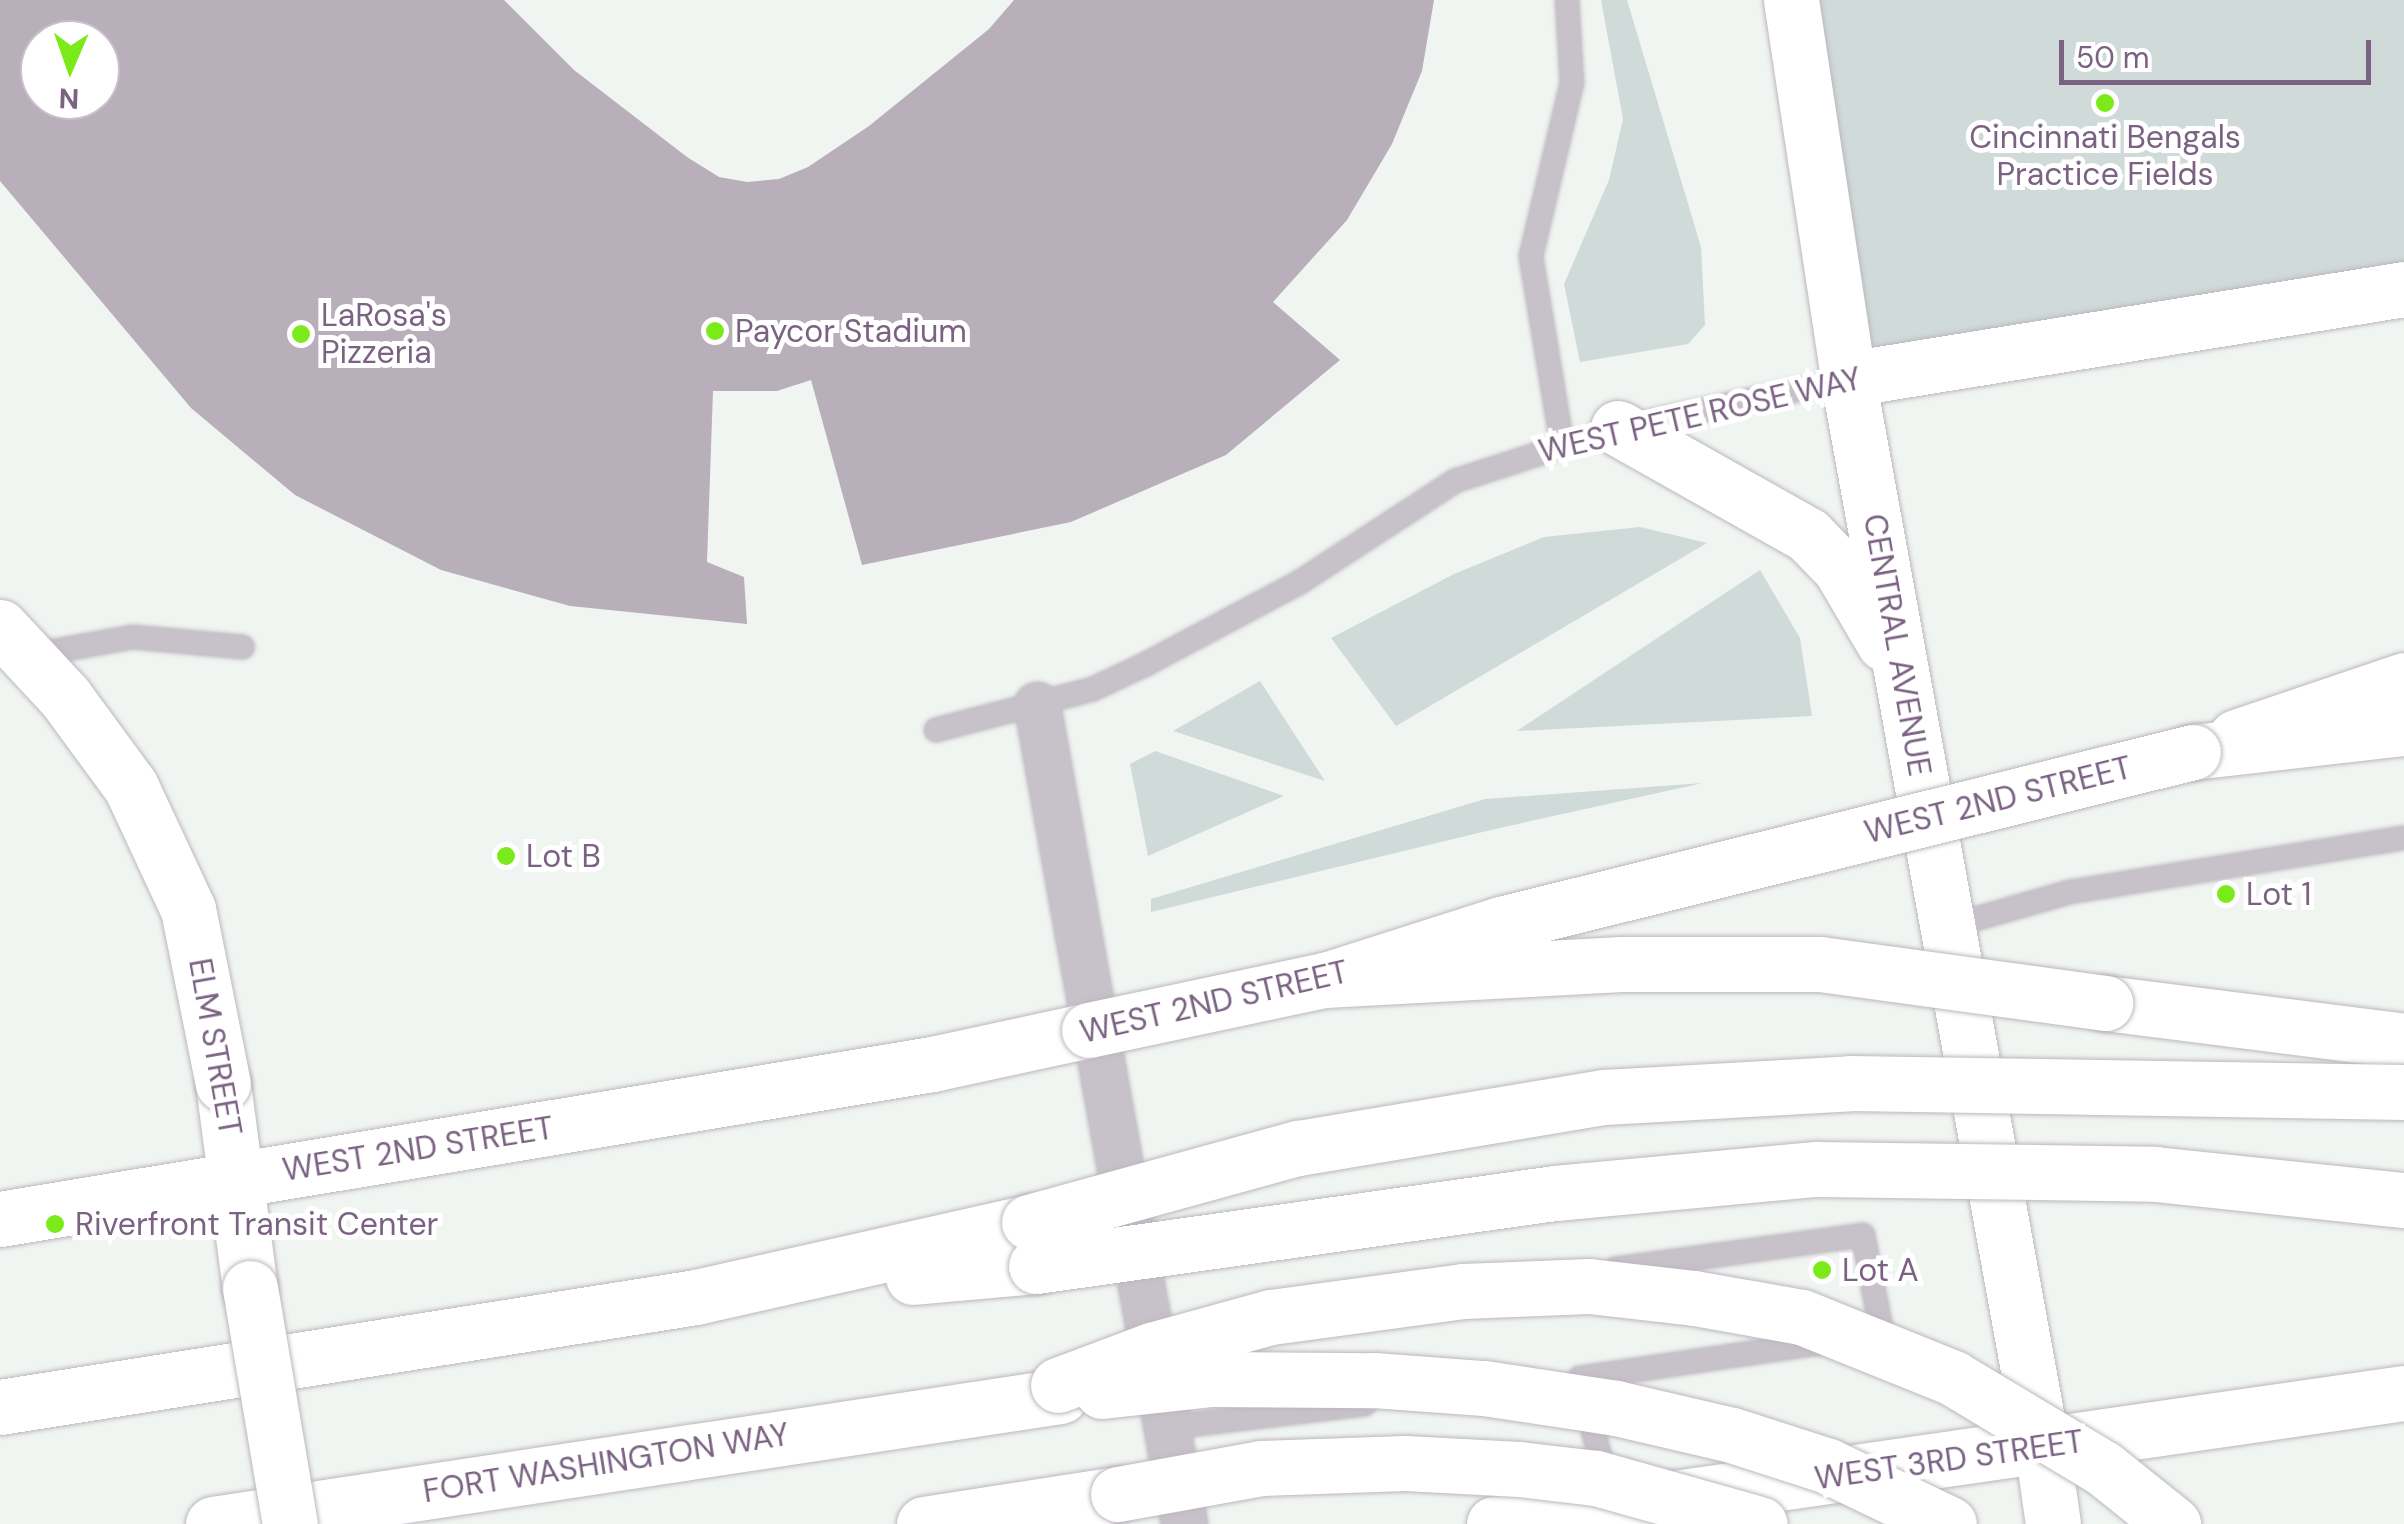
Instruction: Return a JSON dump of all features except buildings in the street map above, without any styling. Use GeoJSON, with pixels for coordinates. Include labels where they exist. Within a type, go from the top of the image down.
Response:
{"type":"FeatureCollection","features":[{"type":"Feature","properties":{"kind":"main road","name":"CENTRAL AVENUE"},"geometry":{"type":"LineString","coordinates":[[1791,0],[1848,379],[1906,684],[2054,1524]]}},
{"type":"Feature","properties":{"kind":"main road","name":"WEST PETE ROSE WAY"},"geometry":{"type":"LineString","coordinates":[[1848,379],[2404,289]]}},
{"type":"Feature","properties":{"kind":"main road"},"geometry":{"type":"LineString","coordinates":[[1618,428],[1808,535],[1840,568],[1906,684]]}},
{"type":"Feature","properties":{"kind":"main road","name":"ELM STREET"},"geometry":{"type":"LineString","coordinates":[[0,628],[65,696],[132,787],[188,909],[224,1084],[250,1288],[290,1524]]}},
{"type":"Feature","properties":{"kind":"main road","name":"WEST 2ND STREET"},"geometry":{"type":"LineString","coordinates":[[0,1219],[932,1064],[1325,980],[1501,924],[2193,752],[2404,680]]}},
{"type":"Feature","properties":{"kind":"main road"},"geometry":{"type":"LineString","coordinates":[[2193,752],[2404,728]]}},
{"type":"Feature","properties":{"kind":"main road"},"geometry":{"type":"LineString","coordinates":[[1325,980],[1622,964],[1820,964],[2404,1040]]}},
{"type":"Feature","properties":{"kind":"main road"},"geometry":{"type":"LineString","coordinates":[[1033,1244],[1298,1148],[1604,1097],[1852,1083],[2404,1092]]}},
{"type":"Feature","properties":{"kind":"main road"},"geometry":{"type":"LineString","coordinates":[[0,1407],[1033,1244],[1816,1169],[2155,1174],[2404,1200]]}},
{"type":"Feature","properties":{"kind":"main road"},"geometry":{"type":"LineString","coordinates":[[1059,1390],[1151,1350],[1271,1317],[1386,1301],[1589,1286],[1694,1298],[1802,1317],[1953,1378],[2103,1468],[2172,1524]]}},
{"type":"Feature","properties":{"kind":"main road"},"geometry":{"type":"LineString","coordinates":[[1059,1390],[1211,1379],[1484,1388],[1732,1434],[1828,1466],[1949,1524]]}},
{"type":"Feature","properties":{"kind":"main road","name":"FORT WASHINGTON WAY"},"geometry":{"type":"LineString","coordinates":[[213,1524],[1059,1390]]}},
{"type":"Feature","properties":{"kind":"main road","name":"WEST 3RD STREET"},"geometry":{"type":"LineString","coordinates":[[1494,1524],[1614,1516],[2404,1394]]}},
{"type":"Feature","properties":{"kind":"main road"},"geometry":{"type":"LineString","coordinates":[[924,1524],[1261,1468],[1500,1468],[1596,1478],[1760,1524]]}},
{"type":"Feature","properties":{"kind":"street"},"geometry":{"type":"LineString","coordinates":[[1036,706],[1184,1524]]}},
{"type":"Feature","properties":{"kind":"lane"},"geometry":{"type":"LineString","coordinates":[[1562,444],[1531,256],[1572,84],[1567,0]]}},
{"type":"Feature","properties":{"kind":"lane","name":"WEST PETE ROSE WAY"},"geometry":{"type":"LineString","coordinates":[[936,730],[1093,689],[1199,638],[1456,481],[1618,428],[1848,379]]}},
{"type":"Feature","properties":{"kind":"lane"},"geometry":{"type":"LineString","coordinates":[[0,661],[133,637],[243,647]]}},
{"type":"Feature","properties":{"kind":"lane"},"geometry":{"type":"LineString","coordinates":[[1947,927],[2070,892],[2404,838]]}},
{"type":"Feature","properties":{"kind":"lane"},"geometry":{"type":"LineString","coordinates":[[1864,1235],[1882,1334],[1580,1378],[1180,1426],[1163,1330],[1864,1235]]}},
{"type":"Feature","properties":{"kind":"lane"},"geometry":{"type":"LineString","coordinates":[[1580,1378],[1614,1516]]}},
{"type":"Feature","properties":{"kind":"shaded area"},"geometry":{"type":"Polygon","coordinates":[[[1601,0],[1627,0],[1701,247],[1705,325],[1688,344],[1580,362],[1564,284],[1609,180],[1623,119],[1601,0]]]}},
{"type":"Feature","properties":{"kind":"shaded area","name":"Cincinnati Bengals Practice Fields"},"geometry":{"type":"Polygon","coordinates":[[[1791,0],[2404,0],[2404,289],[1848,379],[1791,0]]]}},
{"type":"Feature","properties":{"kind":"shaded area"},"geometry":{"type":"Polygon","coordinates":[[[1640,527],[1707,543],[1396,726],[1331,638],[1454,574],[1544,537],[1640,527]]]}},
{"type":"Feature","properties":{"kind":"shaded area"},"geometry":{"type":"Polygon","coordinates":[[[1760,570],[1800,638],[1812,716],[1517,731],[1760,570]]]}},
{"type":"Feature","properties":{"kind":"shaded area"},"geometry":{"type":"Polygon","coordinates":[[[1260,681],[1325,781],[1173,731],[1260,681]]]}},
{"type":"Feature","properties":{"kind":"shaded area"},"geometry":{"type":"Polygon","coordinates":[[[1155,751],[1284,796],[1148,856],[1130,764],[1155,751]]]}},
{"type":"Feature","properties":{"kind":"shaded area"},"geometry":{"type":"Polygon","coordinates":[[[1703,783],[1151,912],[1151,899],[1485,799],[1703,783]]]}},
{"type":"Feature","properties":{"kind":"place","name":"Cincinnati Bengals Practice Fields"},"geometry":{"type":"Point","coordinates":[2105,103]}},
{"type":"Feature","properties":{"kind":"place","name":"Paycor Stadium"},"geometry":{"type":"Point","coordinates":[715,331]}},
{"type":"Feature","properties":{"kind":"place","name":"LaRosa's Pizzeria"},"geometry":{"type":"Point","coordinates":[301,334]}},
{"type":"Feature","properties":{"kind":"place","name":"Lot B"},"geometry":{"type":"Point","coordinates":[506,856]}},
{"type":"Feature","properties":{"kind":"place","name":"Lot 1"},"geometry":{"type":"Point","coordinates":[2226,894]}},
{"type":"Feature","properties":{"kind":"place","name":"Riverfront Transit Center"},"geometry":{"type":"Point","coordinates":[55,1224]}},
{"type":"Feature","properties":{"kind":"place","name":"Lot A"},"geometry":{"type":"Point","coordinates":[1822,1270]}}]}
